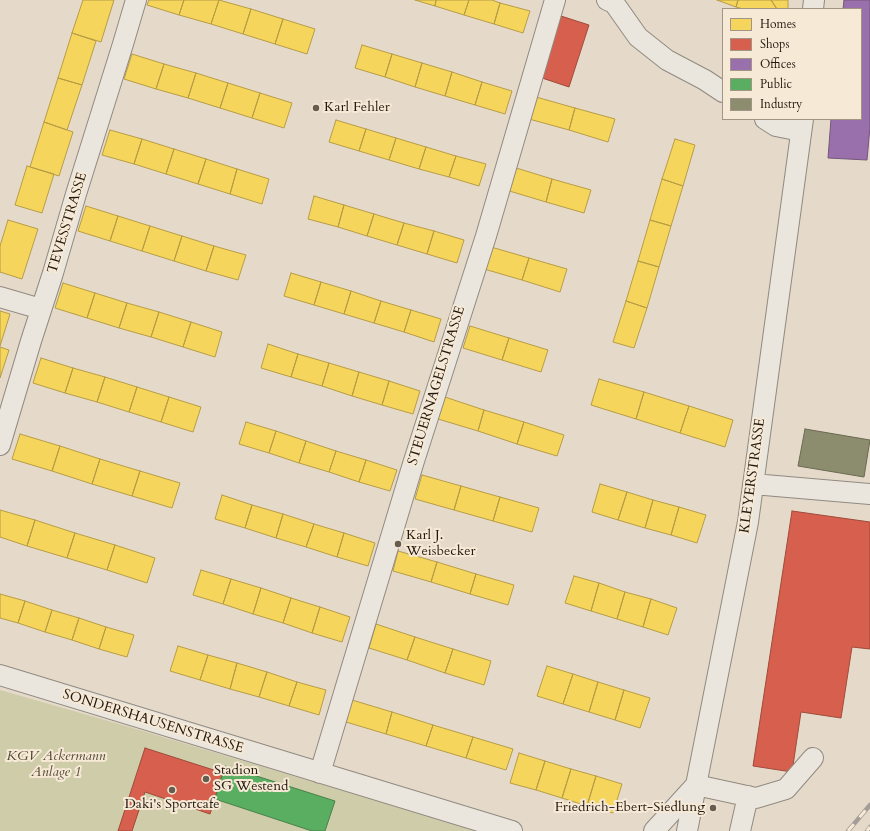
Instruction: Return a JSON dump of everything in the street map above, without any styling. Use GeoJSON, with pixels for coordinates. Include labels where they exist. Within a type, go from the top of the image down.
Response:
{"type":"FeatureCollection","features":[{"type":"Feature","properties":{"kind":"street","name":"TEVESSTRASSE"},"geometry":{"type":"LineString","coordinates":[[0,445],[136,0]]}},
{"type":"Feature","properties":{"kind":"street","name":"STEUERNAGELSTRASSE"},"geometry":{"type":"LineString","coordinates":[[320,773],[413,464],[486,236],[555,0]]}},
{"type":"Feature","properties":{"kind":"street"},"geometry":{"type":"LineString","coordinates":[[612,1],[638,37],[667,60],[705,80],[722,91]]}},
{"type":"Feature","properties":{"kind":"street"},"geometry":{"type":"LineString","coordinates":[[767,120],[776,126],[802,125]]}},
{"type":"Feature","properties":{"kind":"street","name":"KLEYERSTRASSE"},"geometry":{"type":"LineString","coordinates":[[687,831],[746,529],[802,125]]}},
{"type":"Feature","properties":{"kind":"street"},"geometry":{"type":"LineString","coordinates":[[0,297],[41,309]]}},
{"type":"Feature","properties":{"kind":"street"},"geometry":{"type":"LineString","coordinates":[[753,484],[870,494]]}},
{"type":"Feature","properties":{"kind":"street","name":"SONDERSHAUSENSTRASSE"},"geometry":{"type":"LineString","coordinates":[[0,675],[512,831]]}},
{"type":"Feature","properties":{"kind":"street"},"geometry":{"type":"LineString","coordinates":[[654,831],[696,785],[756,798],[786,789],[813,758]]}},
{"type":"Feature","properties":{"kind":"street"},"geometry":{"type":"LineString","coordinates":[[740,831],[748,796]]}},
{"type":"Feature","properties":{"kind":"green space","name":"KGV Ackermann Anlage 1"},"geometry":{"type":"Polygon","coordinates":[[[0,690],[126,726],[478,831],[0,831],[0,690]]]}},
{"type":"Feature","properties":{"kind":"building: Homes"},"geometry":{"type":"Polygon","coordinates":[[[83,0],[114,0],[101,42],[72,33],[83,0]]]}},
{"type":"Feature","properties":{"kind":"building: Homes"},"geometry":{"type":"Polygon","coordinates":[[[149,0],[184,0],[179,15],[147,5],[149,0]]]}},
{"type":"Feature","properties":{"kind":"building: Homes"},"geometry":{"type":"Polygon","coordinates":[[[184,0],[219,0],[211,24],[179,15],[184,0]]]}},
{"type":"Feature","properties":{"kind":"building: Homes"},"geometry":{"type":"Polygon","coordinates":[[[219,0],[251,9],[243,34],[211,24],[219,0]]]}},
{"type":"Feature","properties":{"kind":"building: Homes"},"geometry":{"type":"Polygon","coordinates":[[[415,0],[436,0],[435,6],[415,0]]]}},
{"type":"Feature","properties":{"kind":"building: Homes"},"geometry":{"type":"Polygon","coordinates":[[[436,0],[469,0],[464,15],[435,6],[436,0]]]}},
{"type":"Feature","properties":{"kind":"building: Homes"},"geometry":{"type":"Polygon","coordinates":[[[469,0],[492,0],[500,3],[494,24],[464,15],[469,0]]]}},
{"type":"Feature","properties":{"kind":"building: Homes"},"geometry":{"type":"Polygon","coordinates":[[[717,0],[738,0],[736,7],[717,0]]]}},
{"type":"Feature","properties":{"kind":"building: Homes"},"geometry":{"type":"Polygon","coordinates":[[[738,0],[771,0],[776,8],[740,8],[736,7],[738,0]]]}},
{"type":"Feature","properties":{"kind":"building: Homes"},"geometry":{"type":"Polygon","coordinates":[[[771,0],[788,0],[788,8],[776,8],[771,0]]]}},
{"type":"Feature","properties":{"kind":"building: Homes"},"geometry":{"type":"Polygon","coordinates":[[[500,3],[530,11],[523,33],[494,24],[500,3]]]}},
{"type":"Feature","properties":{"kind":"building: Homes"},"geometry":{"type":"Polygon","coordinates":[[[251,9],[283,19],[275,44],[243,34],[251,9]]]}},
{"type":"Feature","properties":{"kind":"building: Homes"},"geometry":{"type":"Polygon","coordinates":[[[283,19],[315,29],[307,54],[275,44],[283,19]]]}},
{"type":"Feature","properties":{"kind":"building: Homes"},"geometry":{"type":"Polygon","coordinates":[[[72,33],[96,41],[82,85],[58,78],[72,33]]]}},
{"type":"Feature","properties":{"kind":"building: Homes"},"geometry":{"type":"Polygon","coordinates":[[[362,45],[392,54],[385,77],[355,68],[362,45]]]}},
{"type":"Feature","properties":{"kind":"building: Homes"},"geometry":{"type":"Polygon","coordinates":[[[132,54],[164,64],[156,89],[124,79],[132,54]]]}},
{"type":"Feature","properties":{"kind":"building: Homes"},"geometry":{"type":"Polygon","coordinates":[[[392,54],[422,63],[415,87],[385,77],[392,54]]]}},
{"type":"Feature","properties":{"kind":"building: Homes"},"geometry":{"type":"Polygon","coordinates":[[[422,63],[452,72],[445,96],[415,87],[422,63]]]}},
{"type":"Feature","properties":{"kind":"building: Homes"},"geometry":{"type":"Polygon","coordinates":[[[164,64],[196,73],[188,98],[156,89],[164,64]]]}},
{"type":"Feature","properties":{"kind":"building: Homes"},"geometry":{"type":"Polygon","coordinates":[[[452,72],[482,82],[475,105],[445,96],[452,72]]]}},
{"type":"Feature","properties":{"kind":"building: Homes"},"geometry":{"type":"Polygon","coordinates":[[[196,73],[228,83],[220,108],[188,98],[196,73]]]}},
{"type":"Feature","properties":{"kind":"building: Homes"},"geometry":{"type":"Polygon","coordinates":[[[58,78],[82,85],[67,130],[44,122],[58,78]]]}},
{"type":"Feature","properties":{"kind":"building: Homes"},"geometry":{"type":"Polygon","coordinates":[[[482,82],[512,91],[505,114],[475,105],[482,82]]]}},
{"type":"Feature","properties":{"kind":"building: Homes"},"geometry":{"type":"Polygon","coordinates":[[[228,83],[260,93],[252,118],[220,108],[228,83]]]}},
{"type":"Feature","properties":{"kind":"building: Homes"},"geometry":{"type":"Polygon","coordinates":[[[260,93],[292,103],[284,128],[252,118],[260,93]]]}},
{"type":"Feature","properties":{"kind":"building: Homes"},"geometry":{"type":"Polygon","coordinates":[[[536,97],[575,108],[569,130],[529,119],[536,97]]]}},
{"type":"Feature","properties":{"kind":"building: Homes"},"geometry":{"type":"Polygon","coordinates":[[[575,108],[615,119],[608,142],[569,130],[575,108]]]}},
{"type":"Feature","properties":{"kind":"building: Homes"},"geometry":{"type":"Polygon","coordinates":[[[336,120],[366,129],[359,151],[329,142],[336,120]]]}},
{"type":"Feature","properties":{"kind":"building: Homes"},"geometry":{"type":"Polygon","coordinates":[[[44,122],[73,132],[59,176],[30,167],[44,122]]]}},
{"type":"Feature","properties":{"kind":"building: Homes"},"geometry":{"type":"Polygon","coordinates":[[[366,129],[396,138],[389,160],[359,151],[366,129]]]}},
{"type":"Feature","properties":{"kind":"building: Homes"},"geometry":{"type":"Polygon","coordinates":[[[110,130],[142,139],[134,164],[102,155],[110,130]]]}},
{"type":"Feature","properties":{"kind":"building: Homes"},"geometry":{"type":"Polygon","coordinates":[[[396,138],[426,147],[419,169],[389,160],[396,138]]]}},
{"type":"Feature","properties":{"kind":"building: Homes"},"geometry":{"type":"Polygon","coordinates":[[[142,139],[174,149],[166,174],[134,164],[142,139]]]}},
{"type":"Feature","properties":{"kind":"building: Homes"},"geometry":{"type":"Polygon","coordinates":[[[675,139],[695,145],[683,186],[662,179],[675,139]]]}},
{"type":"Feature","properties":{"kind":"building: Homes"},"geometry":{"type":"Polygon","coordinates":[[[426,147],[456,156],[449,177],[419,169],[426,147]]]}},
{"type":"Feature","properties":{"kind":"building: Homes"},"geometry":{"type":"Polygon","coordinates":[[[174,149],[206,159],[198,184],[166,174],[174,149]]]}},
{"type":"Feature","properties":{"kind":"building: Homes"},"geometry":{"type":"Polygon","coordinates":[[[456,156],[486,164],[479,186],[449,177],[456,156]]]}},
{"type":"Feature","properties":{"kind":"building: Homes"},"geometry":{"type":"Polygon","coordinates":[[[206,159],[237,169],[230,194],[198,184],[206,159]]]}},
{"type":"Feature","properties":{"kind":"building: Homes"},"geometry":{"type":"Polygon","coordinates":[[[27,166],[54,174],[42,213],[15,205],[27,166]]]}},
{"type":"Feature","properties":{"kind":"building: Homes"},"geometry":{"type":"Polygon","coordinates":[[[513,167],[552,179],[546,202],[506,190],[513,167]]]}},
{"type":"Feature","properties":{"kind":"building: Homes"},"geometry":{"type":"Polygon","coordinates":[[[237,169],[269,179],[262,204],[230,194],[237,169]]]}},
{"type":"Feature","properties":{"kind":"building: Homes"},"geometry":{"type":"Polygon","coordinates":[[[552,179],[591,190],[584,213],[546,202],[552,179]]]}},
{"type":"Feature","properties":{"kind":"building: Homes"},"geometry":{"type":"Polygon","coordinates":[[[662,179],[683,186],[671,226],[650,220],[662,179]]]}},
{"type":"Feature","properties":{"kind":"building: Homes"},"geometry":{"type":"Polygon","coordinates":[[[314,196],[344,205],[338,227],[308,219],[314,196]]]}},
{"type":"Feature","properties":{"kind":"building: Homes"},"geometry":{"type":"Polygon","coordinates":[[[344,205],[374,214],[367,236],[338,227],[344,205]]]}},
{"type":"Feature","properties":{"kind":"building: Homes"},"geometry":{"type":"Polygon","coordinates":[[[86,206],[118,216],[110,241],[78,231],[86,206]]]}},
{"type":"Feature","properties":{"kind":"building: Homes"},"geometry":{"type":"Polygon","coordinates":[[[374,214],[404,223],[397,245],[367,236],[374,214]]]}},
{"type":"Feature","properties":{"kind":"building: Homes"},"geometry":{"type":"Polygon","coordinates":[[[118,216],[150,226],[142,251],[110,241],[118,216]]]}},
{"type":"Feature","properties":{"kind":"building: Homes"},"geometry":{"type":"Polygon","coordinates":[[[8,220],[38,229],[22,279],[0,272],[0,246],[8,220]]]}},
{"type":"Feature","properties":{"kind":"building: Homes"},"geometry":{"type":"Polygon","coordinates":[[[650,220],[671,226],[659,267],[638,261],[650,220]]]}},
{"type":"Feature","properties":{"kind":"building: Homes"},"geometry":{"type":"Polygon","coordinates":[[[404,223],[434,231],[427,254],[397,245],[404,223]]]}},
{"type":"Feature","properties":{"kind":"building: Homes"},"geometry":{"type":"Polygon","coordinates":[[[150,226],[182,236],[174,261],[142,251],[150,226]]]}},
{"type":"Feature","properties":{"kind":"building: Homes"},"geometry":{"type":"Polygon","coordinates":[[[434,231],[464,240],[457,263],[427,254],[434,231]]]}},
{"type":"Feature","properties":{"kind":"building: Homes"},"geometry":{"type":"Polygon","coordinates":[[[182,236],[214,246],[206,271],[174,261],[182,236]]]}},
{"type":"Feature","properties":{"kind":"building: Homes"},"geometry":{"type":"Polygon","coordinates":[[[214,246],[246,255],[238,280],[206,271],[214,246]]]}},
{"type":"Feature","properties":{"kind":"building: Homes"},"geometry":{"type":"Polygon","coordinates":[[[491,247],[529,258],[522,280],[484,269],[491,247]]]}},
{"type":"Feature","properties":{"kind":"building: Homes"},"geometry":{"type":"Polygon","coordinates":[[[529,258],[567,269],[560,292],[522,280],[529,258]]]}},
{"type":"Feature","properties":{"kind":"building: Homes"},"geometry":{"type":"Polygon","coordinates":[[[638,261],[659,267],[647,308],[626,301],[638,261]]]}},
{"type":"Feature","properties":{"kind":"building: Homes"},"geometry":{"type":"Polygon","coordinates":[[[291,273],[321,282],[314,305],[284,296],[291,273]]]}},
{"type":"Feature","properties":{"kind":"building: Homes"},"geometry":{"type":"Polygon","coordinates":[[[321,282],[351,291],[344,314],[314,305],[321,282]]]}},
{"type":"Feature","properties":{"kind":"building: Homes"},"geometry":{"type":"Polygon","coordinates":[[[63,283],[95,293],[87,318],[55,308],[63,283]]]}},
{"type":"Feature","properties":{"kind":"building: Homes"},"geometry":{"type":"Polygon","coordinates":[[[351,291],[381,301],[374,323],[344,314],[351,291]]]}},
{"type":"Feature","properties":{"kind":"building: Homes"},"geometry":{"type":"Polygon","coordinates":[[[95,293],[127,303],[119,328],[87,318],[95,293]]]}},
{"type":"Feature","properties":{"kind":"building: Homes"},"geometry":{"type":"Polygon","coordinates":[[[381,301],[411,310],[404,332],[374,323],[381,301]]]}},
{"type":"Feature","properties":{"kind":"building: Homes"},"geometry":{"type":"Polygon","coordinates":[[[626,301],[647,308],[634,348],[613,342],[626,301]]]}},
{"type":"Feature","properties":{"kind":"building: Homes"},"geometry":{"type":"Polygon","coordinates":[[[127,303],[159,312],[151,337],[119,328],[127,303]]]}},
{"type":"Feature","properties":{"kind":"building: Homes"},"geometry":{"type":"Polygon","coordinates":[[[411,310],[441,319],[434,342],[404,332],[411,310]]]}},
{"type":"Feature","properties":{"kind":"building: Homes"},"geometry":{"type":"Polygon","coordinates":[[[0,311],[10,314],[0,346],[0,311]]]}},
{"type":"Feature","properties":{"kind":"building: Homes"},"geometry":{"type":"Polygon","coordinates":[[[159,312],[191,322],[183,347],[151,337],[159,312]]]}},
{"type":"Feature","properties":{"kind":"building: Homes"},"geometry":{"type":"Polygon","coordinates":[[[191,322],[222,332],[215,357],[183,347],[191,322]]]}},
{"type":"Feature","properties":{"kind":"building: Homes"},"geometry":{"type":"Polygon","coordinates":[[[470,326],[509,338],[502,360],[463,348],[470,326]]]}},
{"type":"Feature","properties":{"kind":"building: Homes"},"geometry":{"type":"Polygon","coordinates":[[[509,338],[548,350],[541,372],[502,360],[509,338]]]}},
{"type":"Feature","properties":{"kind":"building: Homes"},"geometry":{"type":"Polygon","coordinates":[[[268,344],[298,354],[291,377],[261,368],[268,344]]]}},
{"type":"Feature","properties":{"kind":"building: Homes"},"geometry":{"type":"Polygon","coordinates":[[[0,347],[9,350],[0,378],[0,347]]]}},
{"type":"Feature","properties":{"kind":"building: Homes"},"geometry":{"type":"Polygon","coordinates":[[[298,354],[329,363],[322,386],[291,377],[298,354]]]}},
{"type":"Feature","properties":{"kind":"building: Homes"},"geometry":{"type":"Polygon","coordinates":[[[41,358],[73,368],[65,393],[33,383],[41,358]]]}},
{"type":"Feature","properties":{"kind":"building: Homes"},"geometry":{"type":"Polygon","coordinates":[[[329,363],[359,372],[352,396],[322,386],[329,363]]]}},
{"type":"Feature","properties":{"kind":"building: Homes"},"geometry":{"type":"Polygon","coordinates":[[[73,368],[105,377],[97,402],[65,393],[73,368]]]}},
{"type":"Feature","properties":{"kind":"building: Homes"},"geometry":{"type":"Polygon","coordinates":[[[359,372],[389,381],[382,405],[352,396],[359,372]]]}},
{"type":"Feature","properties":{"kind":"building: Homes"},"geometry":{"type":"Polygon","coordinates":[[[105,377],[137,387],[129,412],[97,402],[105,377]]]}},
{"type":"Feature","properties":{"kind":"building: Homes"},"geometry":{"type":"Polygon","coordinates":[[[599,379],[644,392],[636,419],[591,405],[599,379]]]}},
{"type":"Feature","properties":{"kind":"building: Homes"},"geometry":{"type":"Polygon","coordinates":[[[389,381],[420,391],[413,414],[382,405],[389,381]]]}},
{"type":"Feature","properties":{"kind":"building: Homes"},"geometry":{"type":"Polygon","coordinates":[[[137,387],[169,397],[161,422],[129,412],[137,387]]]}},
{"type":"Feature","properties":{"kind":"building: Homes"},"geometry":{"type":"Polygon","coordinates":[[[644,392],[689,406],[680,433],[636,419],[644,392]]]}},
{"type":"Feature","properties":{"kind":"building: Homes"},"geometry":{"type":"Polygon","coordinates":[[[169,397],[201,407],[193,432],[161,422],[169,397]]]}},
{"type":"Feature","properties":{"kind":"building: Homes"},"geometry":{"type":"Polygon","coordinates":[[[445,397],[484,410],[478,431],[438,419],[445,397]]]}},
{"type":"Feature","properties":{"kind":"building: Homes"},"geometry":{"type":"Polygon","coordinates":[[[689,406],[733,420],[725,447],[680,433],[689,406]]]}},
{"type":"Feature","properties":{"kind":"building: Homes"},"geometry":{"type":"Polygon","coordinates":[[[484,410],[524,422],[517,444],[478,431],[484,410]]]}},
{"type":"Feature","properties":{"kind":"building: Homes"},"geometry":{"type":"Polygon","coordinates":[[[246,422],[276,431],[269,453],[239,444],[246,422]]]}},
{"type":"Feature","properties":{"kind":"building: Homes"},"geometry":{"type":"Polygon","coordinates":[[[524,422],[564,435],[557,456],[517,444],[524,422]]]}},
{"type":"Feature","properties":{"kind":"building: Homes"},"geometry":{"type":"Polygon","coordinates":[[[276,431],[306,441],[299,463],[269,453],[276,431]]]}},
{"type":"Feature","properties":{"kind":"building: Homes"},"geometry":{"type":"Polygon","coordinates":[[[20,434],[60,446],[52,471],[12,459],[20,434]]]}},
{"type":"Feature","properties":{"kind":"building: Homes"},"geometry":{"type":"Polygon","coordinates":[[[306,441],[336,451],[329,472],[299,463],[306,441]]]}},
{"type":"Feature","properties":{"kind":"building: Homes"},"geometry":{"type":"Polygon","coordinates":[[[60,446],[100,459],[92,484],[52,471],[60,446]]]}},
{"type":"Feature","properties":{"kind":"building: Homes"},"geometry":{"type":"Polygon","coordinates":[[[336,451],[366,460],[359,482],[329,472],[336,451]]]}},
{"type":"Feature","properties":{"kind":"building: Homes"},"geometry":{"type":"Polygon","coordinates":[[[100,459],[140,471],[132,496],[92,484],[100,459]]]}},
{"type":"Feature","properties":{"kind":"building: Homes"},"geometry":{"type":"Polygon","coordinates":[[[366,460],[397,470],[390,491],[359,482],[366,460]]]}},
{"type":"Feature","properties":{"kind":"building: Homes"},"geometry":{"type":"Polygon","coordinates":[[[140,471],[180,483],[172,508],[132,496],[140,471]]]}},
{"type":"Feature","properties":{"kind":"building: Homes"},"geometry":{"type":"Polygon","coordinates":[[[422,475],[461,486],[454,510],[415,499],[422,475]]]}},
{"type":"Feature","properties":{"kind":"building: Homes"},"geometry":{"type":"Polygon","coordinates":[[[600,484],[627,492],[618,520],[592,512],[600,484]]]}},
{"type":"Feature","properties":{"kind":"building: Homes"},"geometry":{"type":"Polygon","coordinates":[[[461,486],[500,497],[493,521],[454,510],[461,486]]]}},
{"type":"Feature","properties":{"kind":"building: Homes"},"geometry":{"type":"Polygon","coordinates":[[[627,492],[653,500],[645,528],[618,520],[627,492]]]}},
{"type":"Feature","properties":{"kind":"building: Homes"},"geometry":{"type":"Polygon","coordinates":[[[222,495],[252,505],[245,528],[215,519],[222,495]]]}},
{"type":"Feature","properties":{"kind":"building: Homes"},"geometry":{"type":"Polygon","coordinates":[[[500,497],[539,508],[532,532],[493,521],[500,497]]]}},
{"type":"Feature","properties":{"kind":"building: Homes"},"geometry":{"type":"Polygon","coordinates":[[[653,500],[679,507],[671,535],[645,528],[653,500]]]}},
{"type":"Feature","properties":{"kind":"building: Homes"},"geometry":{"type":"Polygon","coordinates":[[[252,505],[283,514],[276,538],[245,528],[252,505]]]}},
{"type":"Feature","properties":{"kind":"building: Homes"},"geometry":{"type":"Polygon","coordinates":[[[679,507],[706,515],[697,543],[671,535],[679,507]]]}},
{"type":"Feature","properties":{"kind":"building: Homes"},"geometry":{"type":"Polygon","coordinates":[[[0,510],[35,520],[27,546],[0,537],[0,510]]]}},
{"type":"Feature","properties":{"kind":"building: Homes"},"geometry":{"type":"Polygon","coordinates":[[[283,514],[314,524],[306,547],[276,538],[283,514]]]}},
{"type":"Feature","properties":{"kind":"building: Homes"},"geometry":{"type":"Polygon","coordinates":[[[35,520],[75,533],[67,558],[27,546],[35,520]]]}},
{"type":"Feature","properties":{"kind":"building: Homes"},"geometry":{"type":"Polygon","coordinates":[[[314,524],[344,533],[337,557],[306,547],[314,524]]]}},
{"type":"Feature","properties":{"kind":"building: Homes"},"geometry":{"type":"Polygon","coordinates":[[[75,533],[115,545],[107,570],[67,558],[75,533]]]}},
{"type":"Feature","properties":{"kind":"building: Homes"},"geometry":{"type":"Polygon","coordinates":[[[344,533],[375,543],[368,566],[337,557],[344,533]]]}},
{"type":"Feature","properties":{"kind":"building: Homes"},"geometry":{"type":"Polygon","coordinates":[[[115,545],[155,558],[147,583],[107,570],[115,545]]]}},
{"type":"Feature","properties":{"kind":"building: Homes"},"geometry":{"type":"Polygon","coordinates":[[[398,551],[437,562],[431,582],[393,571],[398,551]]]}},
{"type":"Feature","properties":{"kind":"building: Homes"},"geometry":{"type":"Polygon","coordinates":[[[437,562],[476,574],[470,594],[431,582],[437,562]]]}},
{"type":"Feature","properties":{"kind":"building: Homes"},"geometry":{"type":"Polygon","coordinates":[[[201,570],[231,579],[223,604],[193,595],[201,570]]]}},
{"type":"Feature","properties":{"kind":"building: Homes"},"geometry":{"type":"Polygon","coordinates":[[[476,574],[514,585],[508,605],[470,594],[476,574]]]}},
{"type":"Feature","properties":{"kind":"building: Homes"},"geometry":{"type":"Polygon","coordinates":[[[574,576],[599,583],[591,611],[565,603],[574,576]]]}},
{"type":"Feature","properties":{"kind":"building: Homes"},"geometry":{"type":"Polygon","coordinates":[[[231,579],[261,588],[253,614],[223,604],[231,579]]]}},
{"type":"Feature","properties":{"kind":"building: Homes"},"geometry":{"type":"Polygon","coordinates":[[[599,583],[625,592],[617,619],[591,611],[599,583]]]}},
{"type":"Feature","properties":{"kind":"building: Homes"},"geometry":{"type":"Polygon","coordinates":[[[261,588],[291,598],[283,623],[253,614],[261,588]]]}},
{"type":"Feature","properties":{"kind":"building: Homes"},"geometry":{"type":"Polygon","coordinates":[[[625,592],[651,599],[643,627],[617,619],[625,592]]]}},
{"type":"Feature","properties":{"kind":"building: Homes"},"geometry":{"type":"Polygon","coordinates":[[[0,594],[25,601],[18,623],[0,618],[0,594]]]}},
{"type":"Feature","properties":{"kind":"building: Homes"},"geometry":{"type":"Polygon","coordinates":[[[291,598],[320,607],[312,633],[283,623],[291,598]]]}},
{"type":"Feature","properties":{"kind":"building: Homes"},"geometry":{"type":"Polygon","coordinates":[[[651,599],[677,608],[668,635],[643,627],[651,599]]]}},
{"type":"Feature","properties":{"kind":"building: Homes"},"geometry":{"type":"Polygon","coordinates":[[[25,601],[52,610],[45,632],[18,623],[25,601]]]}},
{"type":"Feature","properties":{"kind":"building: Homes"},"geometry":{"type":"Polygon","coordinates":[[[320,607],[350,617],[342,642],[312,633],[320,607]]]}},
{"type":"Feature","properties":{"kind":"building: Homes"},"geometry":{"type":"Polygon","coordinates":[[[52,610],[79,618],[72,640],[45,632],[52,610]]]}},
{"type":"Feature","properties":{"kind":"building: Homes"},"geometry":{"type":"Polygon","coordinates":[[[79,618],[106,627],[99,649],[72,640],[79,618]]]}},
{"type":"Feature","properties":{"kind":"building: Homes"},"geometry":{"type":"Polygon","coordinates":[[[376,624],[415,637],[407,660],[369,648],[376,624]]]}},
{"type":"Feature","properties":{"kind":"building: Homes"},"geometry":{"type":"Polygon","coordinates":[[[106,627],[134,635],[127,657],[99,649],[106,627]]]}},
{"type":"Feature","properties":{"kind":"building: Homes"},"geometry":{"type":"Polygon","coordinates":[[[415,637],[453,649],[445,673],[407,660],[415,637]]]}},
{"type":"Feature","properties":{"kind":"building: Homes"},"geometry":{"type":"Polygon","coordinates":[[[178,646],[208,655],[200,680],[170,671],[178,646]]]}},
{"type":"Feature","properties":{"kind":"building: Homes"},"geometry":{"type":"Polygon","coordinates":[[[453,649],[491,661],[484,685],[445,673],[453,649]]]}},
{"type":"Feature","properties":{"kind":"building: Homes"},"geometry":{"type":"Polygon","coordinates":[[[208,655],[237,663],[230,689],[200,680],[208,655]]]}},
{"type":"Feature","properties":{"kind":"building: Homes"},"geometry":{"type":"Polygon","coordinates":[[[237,663],[267,672],[259,697],[230,689],[237,663]]]}},
{"type":"Feature","properties":{"kind":"building: Homes"},"geometry":{"type":"Polygon","coordinates":[[[547,666],[573,674],[563,704],[537,696],[547,666]]]}},
{"type":"Feature","properties":{"kind":"building: Homes"},"geometry":{"type":"Polygon","coordinates":[[[267,672],[297,682],[289,706],[259,697],[267,672]]]}},
{"type":"Feature","properties":{"kind":"building: Homes"},"geometry":{"type":"Polygon","coordinates":[[[573,674],[598,682],[589,712],[563,704],[573,674]]]}},
{"type":"Feature","properties":{"kind":"building: Homes"},"geometry":{"type":"Polygon","coordinates":[[[297,682],[326,690],[319,715],[289,706],[297,682]]]}},
{"type":"Feature","properties":{"kind":"building: Homes"},"geometry":{"type":"Polygon","coordinates":[[[598,682],[624,690],[615,720],[589,712],[598,682]]]}},
{"type":"Feature","properties":{"kind":"building: Homes"},"geometry":{"type":"Polygon","coordinates":[[[624,690],[650,698],[640,728],[615,720],[624,690]]]}},
{"type":"Feature","properties":{"kind":"building: Homes"},"geometry":{"type":"Polygon","coordinates":[[[352,700],[392,712],[386,734],[346,722],[352,700]]]}},
{"type":"Feature","properties":{"kind":"building: Homes"},"geometry":{"type":"Polygon","coordinates":[[[392,712],[433,725],[426,746],[386,734],[392,712]]]}},
{"type":"Feature","properties":{"kind":"building: Homes"},"geometry":{"type":"Polygon","coordinates":[[[433,725],[473,737],[466,758],[426,746],[433,725]]]}},
{"type":"Feature","properties":{"kind":"building: Homes"},"geometry":{"type":"Polygon","coordinates":[[[473,737],[513,749],[506,770],[466,758],[473,737]]]}},
{"type":"Feature","properties":{"kind":"building: Homes"},"geometry":{"type":"Polygon","coordinates":[[[519,753],[545,761],[536,790],[510,783],[519,753]]]}},
{"type":"Feature","properties":{"kind":"building: Homes"},"geometry":{"type":"Polygon","coordinates":[[[545,761],[571,769],[562,798],[536,790],[545,761]]]}},
{"type":"Feature","properties":{"kind":"building: Homes"},"geometry":{"type":"Polygon","coordinates":[[[571,769],[596,776],[587,806],[562,798],[571,769]]]}},
{"type":"Feature","properties":{"kind":"building: Homes"},"geometry":{"type":"Polygon","coordinates":[[[596,776],[622,784],[613,813],[587,806],[596,776]]]}},
{"type":"Feature","properties":{"kind":"building: Shops"},"geometry":{"type":"Polygon","coordinates":[[[561,16],[589,25],[569,87],[542,78],[561,16]]]}},
{"type":"Feature","properties":{"kind":"building: Shops"},"geometry":{"type":"Polygon","coordinates":[[[792,511],[870,522],[870,649],[852,647],[841,718],[801,712],[792,772],[753,766],[792,511]]]}},
{"type":"Feature","properties":{"kind":"building: Shops"},"geometry":{"type":"Polygon","coordinates":[[[145,748],[223,773],[210,814],[145,792],[132,831],[118,831],[145,748]]]}},
{"type":"Feature","properties":{"kind":"building: Offices"},"geometry":{"type":"Polygon","coordinates":[[[844,0],[870,0],[870,127],[867,160],[828,158],[831,120],[862,120],[862,8],[843,8],[844,0]]]}},
{"type":"Feature","properties":{"kind":"building: Public"},"geometry":{"type":"Polygon","coordinates":[[[225,766],[335,801],[325,831],[312,831],[215,799],[225,766]]]}},
{"type":"Feature","properties":{"kind":"building: Industry"},"geometry":{"type":"Polygon","coordinates":[[[805,429],[870,440],[864,477],[798,466],[805,429]]]}},
{"type":"Feature","properties":{"kind":"railway"},"geometry":{"type":"LineString","coordinates":[[848,831],[870,805]]}},
{"type":"Feature","properties":{"kind":"railway"},"geometry":{"type":"LineString","coordinates":[[867,831],[870,827]]}},
{"type":"Feature","properties":{"kind":"place","name":"Karl Fehler"},"geometry":{"type":"Point","coordinates":[316,108]}},
{"type":"Feature","properties":{"kind":"place","name":"Karl J. Weisbecker"},"geometry":{"type":"Point","coordinates":[398,544]}},
{"type":"Feature","properties":{"kind":"place","name":"Stadion SG Westend"},"geometry":{"type":"Point","coordinates":[206,779]}},
{"type":"Feature","properties":{"kind":"place","name":"Daki's Sportcafe"},"geometry":{"type":"Point","coordinates":[172,790]}},
{"type":"Feature","properties":{"kind":"place","name":"Friedrich-Ebert-Siedlung"},"geometry":{"type":"Point","coordinates":[713,808]}}]}
